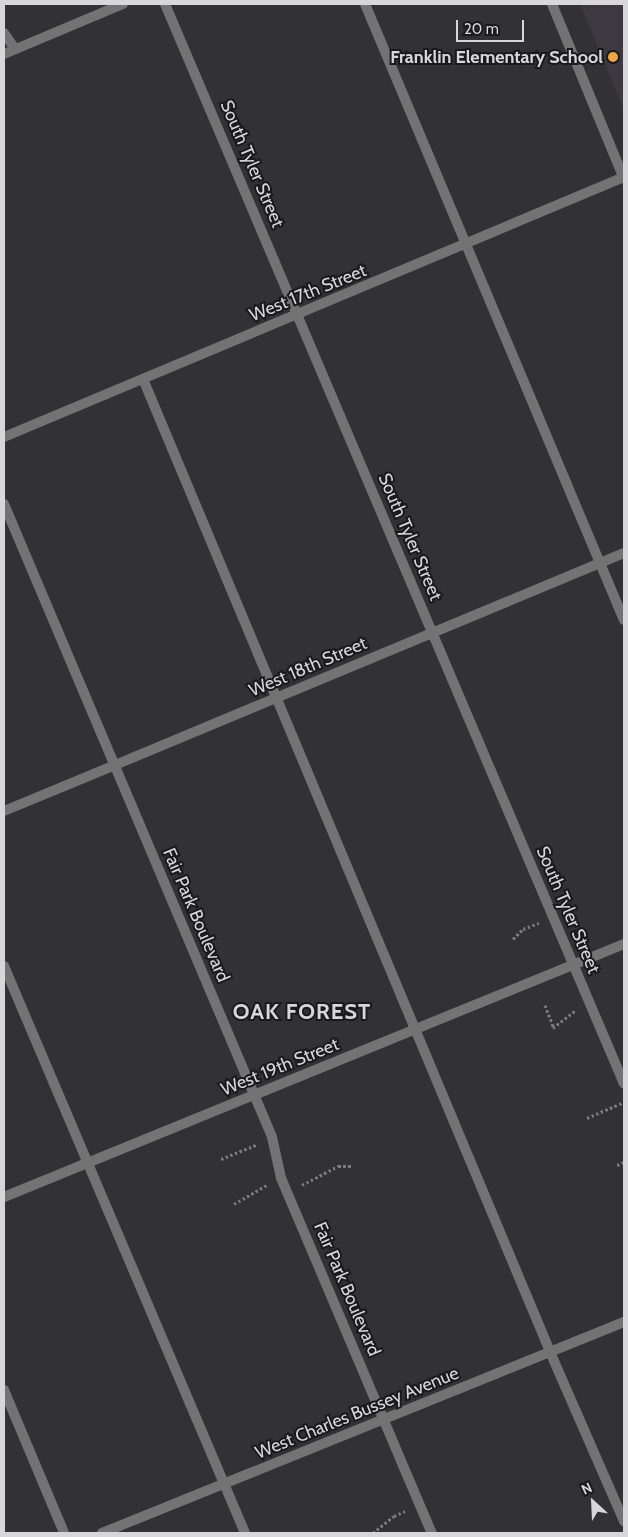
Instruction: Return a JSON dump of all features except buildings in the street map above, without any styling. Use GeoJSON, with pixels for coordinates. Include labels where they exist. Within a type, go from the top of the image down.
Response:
{"type":"FeatureCollection","features":[{"type":"Feature","properties":{"kind":"street"},"geometry":{"type":"LineString","coordinates":[[4,54],[123,4]]}},
{"type":"Feature","properties":{"kind":"street","name":"South Tyler Street"},"geometry":{"type":"LineString","coordinates":[[165,4],[624,1084]]}},
{"type":"Feature","properties":{"kind":"street"},"geometry":{"type":"LineString","coordinates":[[365,4],[624,620]]}},
{"type":"Feature","properties":{"kind":"street"},"geometry":{"type":"LineString","coordinates":[[552,4],[624,178]]}},
{"type":"Feature","properties":{"kind":"street"},"geometry":{"type":"LineString","coordinates":[[4,33],[15,49]]}},
{"type":"Feature","properties":{"kind":"street","name":"West 17th Street"},"geometry":{"type":"LineString","coordinates":[[4,437],[466,246],[624,178]]}},
{"type":"Feature","properties":{"kind":"street"},"geometry":{"type":"LineString","coordinates":[[143,379],[415,1029],[624,1521]]}},
{"type":"Feature","properties":{"kind":"street","name":"Fair Park Boulevard"},"geometry":{"type":"LineString","coordinates":[[4,504],[272,1137],[281,1178],[432,1533]]}},
{"type":"Feature","properties":{"kind":"street","name":"West 18th Street"},"geometry":{"type":"LineString","coordinates":[[4,811],[624,553]]}},
{"type":"Feature","properties":{"kind":"street","name":"West 19th Street"},"geometry":{"type":"LineString","coordinates":[[4,1197],[624,944]]}},
{"type":"Feature","properties":{"kind":"street"},"geometry":{"type":"LineString","coordinates":[[4,966],[245,1533]]}},
{"type":"Feature","properties":{"kind":"street","name":"West Charles Bussey Avenue"},"geometry":{"type":"LineString","coordinates":[[102,1533],[385,1421],[624,1322]]}},
{"type":"Feature","properties":{"kind":"street"},"geometry":{"type":"LineString","coordinates":[[4,1390],[64,1533]]}},
{"type":"Feature","properties":{"kind":"path"},"geometry":{"type":"LineString","coordinates":[[513,939],[523,929],[554,917]]}},
{"type":"Feature","properties":{"kind":"path"},"geometry":{"type":"LineString","coordinates":[[545,1005],[554,1028],[590,1003]]}},
{"type":"Feature","properties":{"kind":"path"},"geometry":{"type":"LineString","coordinates":[[587,1118],[624,1102]]}},
{"type":"Feature","properties":{"kind":"path"},"geometry":{"type":"LineString","coordinates":[[221,1159],[272,1137]]}},
{"type":"Feature","properties":{"kind":"path"},"geometry":{"type":"LineString","coordinates":[[617,1165],[624,1162]]}},
{"type":"Feature","properties":{"kind":"path"},"geometry":{"type":"LineString","coordinates":[[287,1191],[338,1166],[353,1166]]}},
{"type":"Feature","properties":{"kind":"path"},"geometry":{"type":"LineString","coordinates":[[234,1204],[281,1178]]}},
{"type":"Feature","properties":{"kind":"path"},"geometry":{"type":"LineString","coordinates":[[372,1533],[394,1516],[420,1506]]}},
{"type":"Feature","properties":{"kind":"shaded area","name":"Franklin Elementary School"},"geometry":{"type":"Polygon","coordinates":[[[580,4],[624,4],[624,110],[580,4]]]}},
{"type":"Feature","properties":{"kind":"place","name":"Franklin Elementary School"},"geometry":{"type":"Point","coordinates":[613,57]}},
{"type":"Feature","properties":{"kind":"district","name":"OAK FOREST"},"geometry":{"type":"Point","coordinates":[302,1012]}}]}
